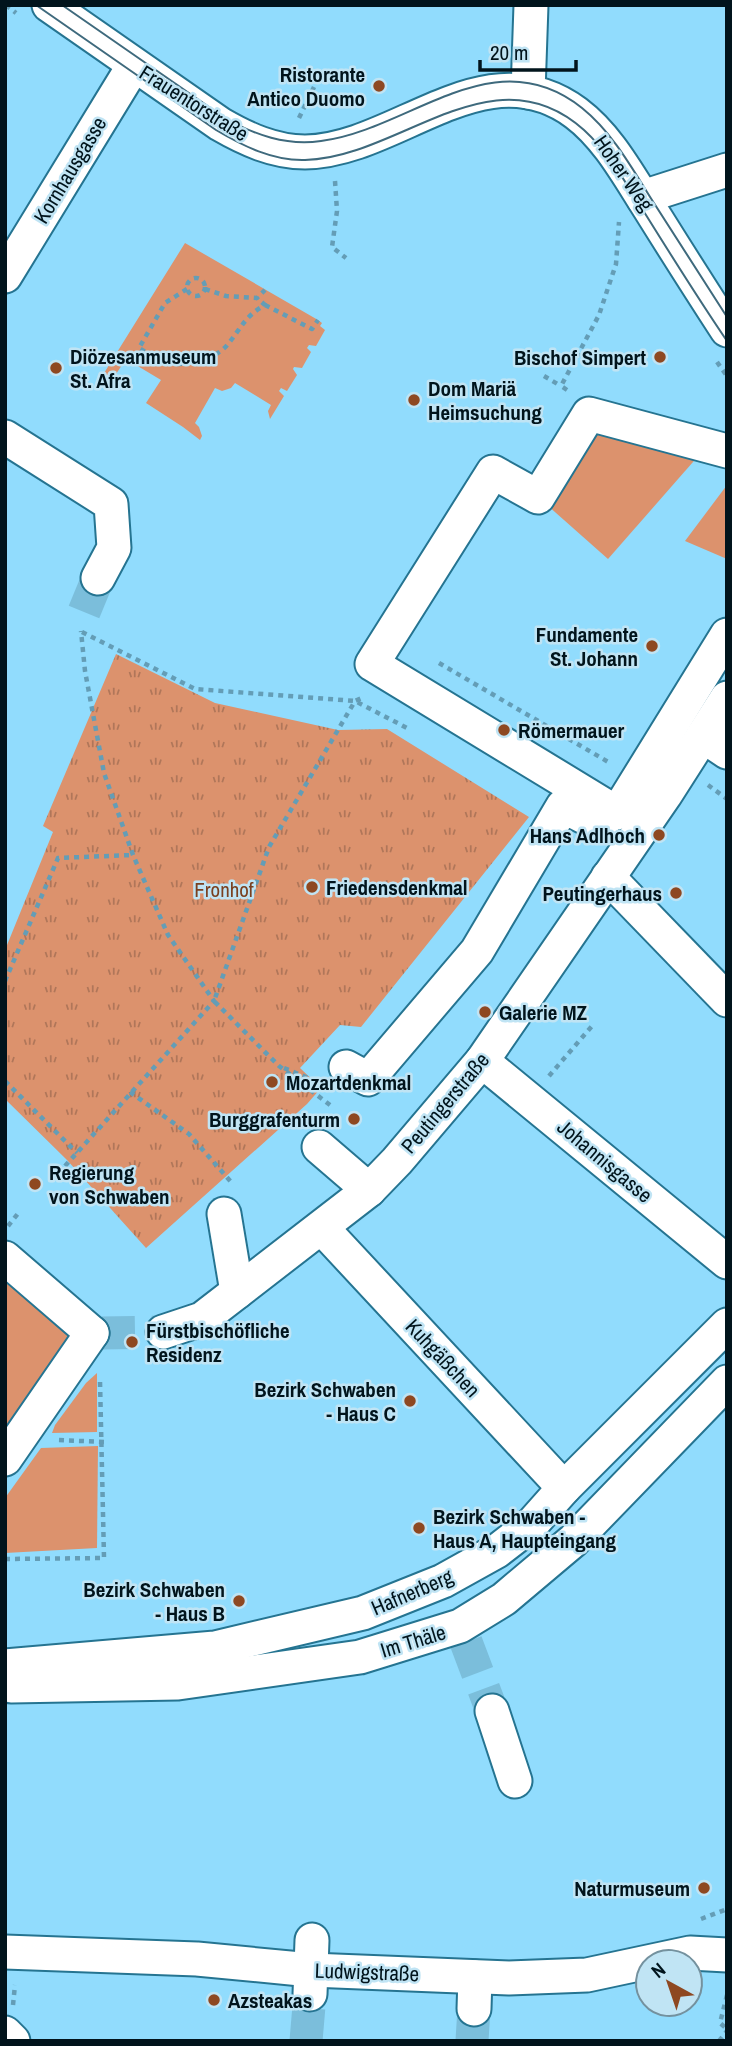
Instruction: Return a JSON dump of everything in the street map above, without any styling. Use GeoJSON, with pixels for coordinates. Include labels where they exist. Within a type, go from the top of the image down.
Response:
{"type":"FeatureCollection","features":[{"type":"Feature","properties":{"kind":"street"},"geometry":{"type":"LineString","coordinates":[[528,92],[531,5]]}},
{"type":"Feature","properties":{"kind":"street","name":"Frauentorstraße"},"geometry":{"type":"LineString","coordinates":[[60,8],[134,65],[235,132],[267,146],[304,152],[323,150],[359,141],[471,95]]}},
{"type":"Feature","properties":{"kind":"street","name":"Kornhausgasse"},"geometry":{"type":"LineString","coordinates":[[5,276],[134,65]]}},
{"type":"Feature","properties":{"kind":"street","name":"Hoher Weg"},"geometry":{"type":"LineString","coordinates":[[471,95],[500,91],[528,92],[563,104],[589,124],[612,151],[727,330]]}},
{"type":"Feature","properties":{"kind":"street"},"geometry":{"type":"LineString","coordinates":[[644,199],[727,170]]}},
{"type":"Feature","properties":{"kind":"street"},"geometry":{"type":"LineString","coordinates":[[727,451],[589,414],[538,497],[493,472],[372,664],[617,813],[727,635]]}},
{"type":"Feature","properties":{"kind":"street"},"geometry":{"type":"LineString","coordinates":[[5,437],[111,505],[114,548],[98,578]]}},
{"type":"Feature","properties":{"kind":"street","name":"Peutingerstraße"},"geometry":{"type":"LineString","coordinates":[[163,1332],[202,1319],[369,1190],[397,1161],[482,1061],[632,841],[715,744],[727,698]]}},
{"type":"Feature","properties":{"kind":"street"},"geometry":{"type":"LineString","coordinates":[[346,1067],[368,1079],[477,951],[563,806],[632,841]]}},
{"type":"Feature","properties":{"kind":"street"},"geometry":{"type":"LineString","coordinates":[[608,877],[727,1000]]}},
{"type":"Feature","properties":{"kind":"street","name":"Johannisgasse"},"geometry":{"type":"LineString","coordinates":[[482,1061],[727,1262]]}},
{"type":"Feature","properties":{"kind":"street"},"geometry":{"type":"LineString","coordinates":[[319,1147],[369,1190]]}},
{"type":"Feature","properties":{"kind":"street"},"geometry":{"type":"LineString","coordinates":[[231,1202],[237,1292]]}},
{"type":"Feature","properties":{"kind":"street","name":"Kuhgäßchen"},"geometry":{"type":"LineString","coordinates":[[322,1228],[564,1488]]}},
{"type":"Feature","properties":{"kind":"street"},"geometry":{"type":"LineString","coordinates":[[5,1258],[97,1333],[5,1459]]}},
{"type":"Feature","properties":{"kind":"street","name":"Hafnerberg"},"geometry":{"type":"LineString","coordinates":[[5,1666],[215,1648],[363,1613],[443,1581],[497,1551],[532,1524],[564,1488],[727,1325]]}},
{"type":"Feature","properties":{"kind":"street","name":"Im Thäle"},"geometry":{"type":"LineString","coordinates":[[5,1686],[178,1683],[360,1657],[463,1634],[574,1540],[727,1382]]}},
{"type":"Feature","properties":{"kind":"street"},"geometry":{"type":"LineString","coordinates":[[492,1711],[515,1781]]}},
{"type":"Feature","properties":{"kind":"street","name":"Ludwigstraße"},"geometry":{"type":"LineString","coordinates":[[5,1952],[198,1947],[311,1968],[509,1978],[587,1975],[690,1953],[727,1955]]}},
{"type":"Feature","properties":{"kind":"street"},"geometry":{"type":"LineString","coordinates":[[474,2009],[475,1976]]}},
{"type":"Feature","properties":{"kind":"street"},"geometry":{"type":"LineString","coordinates":[[5,2033],[13,2041]]}},
{"type":"Feature","properties":{"kind":"path"},"geometry":{"type":"LineString","coordinates":[[332,242],[337,211],[335,181]]}},
{"type":"Feature","properties":{"kind":"path"},"geometry":{"type":"LineString","coordinates":[[197,278],[204,282],[205,289],[196,296],[190,294],[187,289],[188,281],[197,278]]}},
{"type":"Feature","properties":{"kind":"path"},"geometry":{"type":"LineString","coordinates":[[187,289],[165,303],[139,348],[163,362],[195,362],[215,355],[226,347],[250,313],[265,305]]}},
{"type":"Feature","properties":{"kind":"path"},"geometry":{"type":"LineString","coordinates":[[205,289],[226,296],[257,298],[265,305],[312,329],[318,320]]}},
{"type":"Feature","properties":{"kind":"path"},"geometry":{"type":"LineString","coordinates":[[257,298],[265,289]]}},
{"type":"Feature","properties":{"kind":"path"},"geometry":{"type":"LineString","coordinates":[[544,376],[561,386]]}},
{"type":"Feature","properties":{"kind":"path"},"geometry":{"type":"LineString","coordinates":[[330,1105],[279,1066],[214,1001],[168,935],[133,855],[104,773],[85,671],[81,631],[195,689],[355,701],[416,732]]}},
{"type":"Feature","properties":{"kind":"path"},"geometry":{"type":"LineString","coordinates":[[430,657],[638,779]]}},
{"type":"Feature","properties":{"kind":"path"},"geometry":{"type":"LineString","coordinates":[[65,1166],[214,1001],[269,847],[355,701]]}},
{"type":"Feature","properties":{"kind":"path"},"geometry":{"type":"LineString","coordinates":[[5,981],[58,858],[133,855]]}},
{"type":"Feature","properties":{"kind":"path"},"geometry":{"type":"LineString","coordinates":[[529,1099],[592,1026]]}},
{"type":"Feature","properties":{"kind":"path"},"geometry":{"type":"LineString","coordinates":[[5,1082],[77,1153]]}},
{"type":"Feature","properties":{"kind":"path"},"geometry":{"type":"LineString","coordinates":[[131,1092],[189,1135],[231,1202]]}},
{"type":"Feature","properties":{"kind":"path"},"geometry":{"type":"LineString","coordinates":[[5,1230],[20,1211]]}},
{"type":"Feature","properties":{"kind":"path"},"geometry":{"type":"LineString","coordinates":[[5,1559],[104,1558],[99,1370]]}},
{"type":"Feature","properties":{"kind":"path"},"geometry":{"type":"LineString","coordinates":[[53,1439],[102,1442]]}},
{"type":"Feature","properties":{"kind":"path"},"geometry":{"type":"LineString","coordinates":[[719,2041],[727,2030],[720,2023],[727,1995]]}},
{"type":"Feature","properties":{"kind":"green space"},"geometry":{"type":"Polygon","coordinates":[[[185,243],[318,320],[325,330],[316,346],[309,345],[307,348],[311,352],[302,368],[294,367],[297,375],[287,391],[281,388],[279,391],[284,396],[270,419],[268,411],[271,405],[235,383],[231,388],[222,391],[215,388],[195,423],[202,436],[200,440],[146,403],[161,380],[126,359],[110,383],[101,378],[185,243]]]}},
{"type":"Feature","properties":{"kind":"green space"},"geometry":{"type":"Polygon","coordinates":[[[589,414],[707,446],[608,559],[538,497],[589,414]]]}},
{"type":"Feature","properties":{"kind":"green space"},"geometry":{"type":"Polygon","coordinates":[[[727,485],[727,559],[685,541],[727,485]]]}},
{"type":"Feature","properties":{"kind":"green space","name":"Fronhof"},"geometry":{"type":"Polygon","coordinates":[[[116,654],[215,703],[338,730],[387,729],[529,817],[361,1027],[340,1025],[300,1068],[321,1088],[307,1104],[146,1248],[67,1160],[5,1099],[5,950],[53,832],[43,826],[116,654]]]}},
{"type":"Feature","properties":{"kind":"green space"},"geometry":{"type":"Polygon","coordinates":[[[5,1280],[74,1335],[5,1431],[5,1280]]]}},
{"type":"Feature","properties":{"kind":"green space"},"geometry":{"type":"Polygon","coordinates":[[[97,1373],[97,1432],[52,1433],[86,1383],[97,1373]]]}},
{"type":"Feature","properties":{"kind":"green space"},"geometry":{"type":"Polygon","coordinates":[[[98,1446],[97,1548],[5,1553],[5,1498],[41,1448],[98,1446]]]}},
{"type":"Feature","properties":{"kind":"tunnel"},"geometry":{"type":"LineString","coordinates":[[84,612],[98,578]]}},
{"type":"Feature","properties":{"kind":"tunnel"},"geometry":{"type":"LineString","coordinates":[[102,1333],[163,1332]]}},
{"type":"Feature","properties":{"kind":"tunnel"},"geometry":{"type":"LineString","coordinates":[[466,1642],[492,1711]]}},
{"type":"Feature","properties":{"kind":"tunnel"},"geometry":{"type":"LineString","coordinates":[[306,2041],[310,1994]]}},
{"type":"Feature","properties":{"kind":"tunnel"},"geometry":{"type":"LineString","coordinates":[[472,2041],[474,2009]]}},
{"type":"Feature","properties":{"kind":"tram line"},"geometry":{"type":"LineString","coordinates":[[36,5],[216,130],[248,147],[281,158],[305,160],[341,155],[481,103],[515,100],[550,108],[584,130],[608,157],[727,341]]}},
{"type":"Feature","properties":{"kind":"tram line"},"geometry":{"type":"LineString","coordinates":[[62,5],[225,118],[271,138],[308,142],[354,134],[452,94],[484,84],[516,82],[549,89],[582,108],[612,139],[727,317]]}},
{"type":"Feature","properties":{"kind":"place","name":"Ristorante Antico Duomo"},"geometry":{"type":"Point","coordinates":[379,86]}},
{"type":"Feature","properties":{"kind":"place","name":"Bischof Simpert"},"geometry":{"type":"Point","coordinates":[660,357]}},
{"type":"Feature","properties":{"kind":"place","name":"Diözesanmuseum St. Afra"},"geometry":{"type":"Point","coordinates":[56,368]}},
{"type":"Feature","properties":{"kind":"place","name":"Dom Mariä Heimsuchung"},"geometry":{"type":"Point","coordinates":[414,400]}},
{"type":"Feature","properties":{"kind":"place","name":"Fundamente St. Johann"},"geometry":{"type":"Point","coordinates":[652,646]}},
{"type":"Feature","properties":{"kind":"place","name":"Römermauer"},"geometry":{"type":"Point","coordinates":[504,730]}},
{"type":"Feature","properties":{"kind":"place","name":"Hans Adlhoch"},"geometry":{"type":"Point","coordinates":[659,835]}},
{"type":"Feature","properties":{"kind":"place","name":"Friedensdenkmal"},"geometry":{"type":"Point","coordinates":[312,887]}},
{"type":"Feature","properties":{"kind":"place","name":"Peutingerhaus"},"geometry":{"type":"Point","coordinates":[676,893]}},
{"type":"Feature","properties":{"kind":"place","name":"Galerie MZ"},"geometry":{"type":"Point","coordinates":[485,1012]}},
{"type":"Feature","properties":{"kind":"place","name":"Mozartdenkmal"},"geometry":{"type":"Point","coordinates":[272,1082]}},
{"type":"Feature","properties":{"kind":"place","name":"Burggrafenturm"},"geometry":{"type":"Point","coordinates":[354,1119]}},
{"type":"Feature","properties":{"kind":"place","name":"Regierung von Schwaben"},"geometry":{"type":"Point","coordinates":[35,1184]}},
{"type":"Feature","properties":{"kind":"place","name":"Fürstbischöfliche Residenz"},"geometry":{"type":"Point","coordinates":[132,1342]}},
{"type":"Feature","properties":{"kind":"place","name":"Bezirk Schwaben - Haus C"},"geometry":{"type":"Point","coordinates":[410,1401]}},
{"type":"Feature","properties":{"kind":"place","name":"Bezirk Schwaben - Haus A, Haupteingang"},"geometry":{"type":"Point","coordinates":[419,1528]}},
{"type":"Feature","properties":{"kind":"place","name":"Bezirk Schwaben - Haus B"},"geometry":{"type":"Point","coordinates":[239,1601]}},
{"type":"Feature","properties":{"kind":"place","name":"Naturmuseum"},"geometry":{"type":"Point","coordinates":[704,1888]}},
{"type":"Feature","properties":{"kind":"place","name":"Azsteakas"},"geometry":{"type":"Point","coordinates":[214,2000]}}]}
